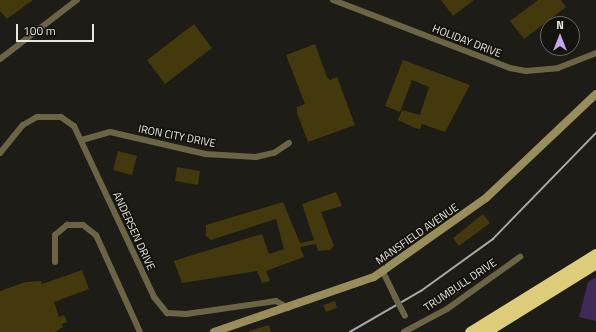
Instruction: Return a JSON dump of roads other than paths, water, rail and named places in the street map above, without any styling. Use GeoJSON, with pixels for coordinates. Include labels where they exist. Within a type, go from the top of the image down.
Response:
{"type":"FeatureCollection","features":[{"type":"Feature","properties":{"kind":"highway"},"geometry":{"type":"LineString","coordinates":[[470,332],[596,254]]}},
{"type":"Feature","properties":{"kind":"highway"},"geometry":{"type":"LineString","coordinates":[[485,332],[596,263]]}},
{"type":"Feature","properties":{"kind":"main road","name":"MANSFIELD AVENUE"},"geometry":{"type":"LineString","coordinates":[[214,332],[358,285],[383,272],[486,198],[596,94]]}},
{"type":"Feature","properties":{"kind":"street"},"geometry":{"type":"LineString","coordinates":[[0,59],[77,0]]}},
{"type":"Feature","properties":{"kind":"street","name":"HOLIDAY DRIVE"},"geometry":{"type":"LineString","coordinates":[[334,0],[510,68],[526,71],[558,68],[596,53]]}},
{"type":"Feature","properties":{"kind":"street","name":"ANDERSEN DRIVE"},"geometry":{"type":"LineString","coordinates":[[0,153],[23,126],[45,115],[68,120],[82,140],[162,310],[179,314],[276,301],[288,308]]}},
{"type":"Feature","properties":{"kind":"street","name":"IRON CITY DRIVE"},"geometry":{"type":"LineString","coordinates":[[82,140],[110,132],[205,154],[256,157],[274,153],[289,143]]}},
{"type":"Feature","properties":{"kind":"street"},"geometry":{"type":"LineString","coordinates":[[55,262],[55,235],[67,225],[84,225],[96,234],[140,332]]}},
{"type":"Feature","properties":{"kind":"street","name":"TRUMBULL DRIVE"},"geometry":{"type":"LineString","coordinates":[[404,332],[447,309],[520,257]]}},
{"type":"Feature","properties":{"kind":"street"},"geometry":{"type":"LineString","coordinates":[[383,272],[410,328]]}},
{"type":"Feature","properties":{"kind":"railway"},"geometry":{"type":"LineString","coordinates":[[350,332],[421,291],[493,239],[596,133]]}}]}
